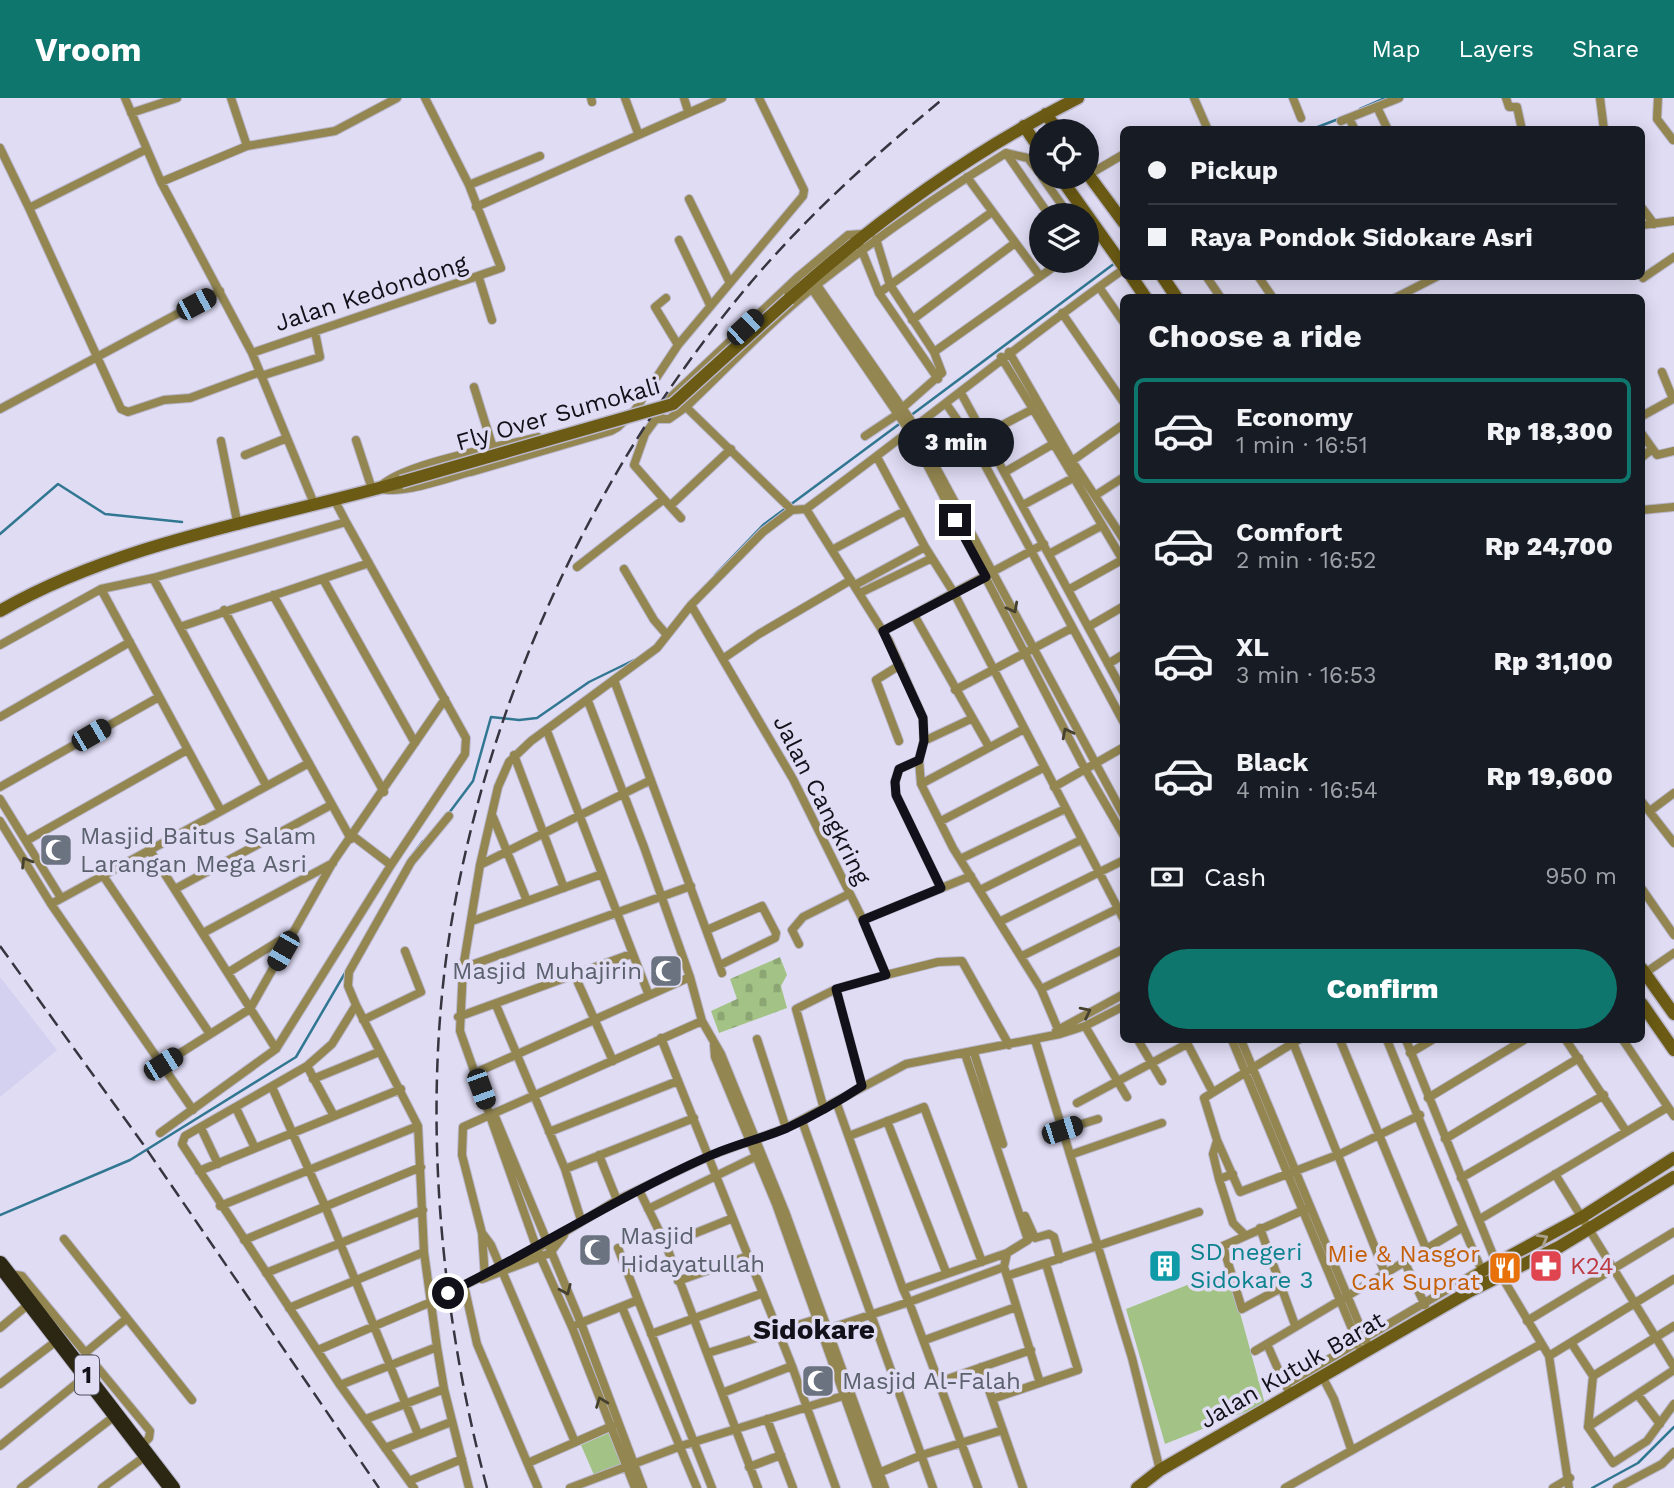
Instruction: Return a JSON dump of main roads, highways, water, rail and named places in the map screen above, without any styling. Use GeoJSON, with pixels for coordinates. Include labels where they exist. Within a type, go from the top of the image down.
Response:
{"type":"FeatureCollection","features":[{"type":"Feature","properties":{"kind":"highway","name":"1"},"geometry":{"type":"LineString","coordinates":[[3,1270],[59,1339],[84,1362],[116,1415],[172,1488]]}},
{"type":"Feature","properties":{"kind":"main road","name":"Fly Over Sumokali"},"geometry":{"type":"LineString","coordinates":[[0,611],[83,572],[169,543],[335,501],[673,404],[858,242],[993,153],[1024,126],[1078,98]]}},
{"type":"Feature","properties":{"kind":"main road"},"geometry":{"type":"LineString","coordinates":[[1046,114],[1050,119]]}},
{"type":"Feature","properties":{"kind":"main road"},"geometry":{"type":"LineString","coordinates":[[1024,126],[1029,133]]}},
{"type":"Feature","properties":{"kind":"main road"},"geometry":{"type":"LineString","coordinates":[[1068,189],[1119,262]]}},
{"type":"Feature","properties":{"kind":"main road"},"geometry":{"type":"LineString","coordinates":[[1098,189],[1120,218]]}},
{"type":"Feature","properties":{"kind":"main road"},"geometry":{"type":"LineString","coordinates":[[1645,974],[1674,1014]]}},
{"type":"Feature","properties":{"kind":"main road"},"geometry":{"type":"LineString","coordinates":[[1645,1008],[1674,1050]]}},
{"type":"Feature","properties":{"kind":"main road","name":"Jalan Kutuk Barat"},"geometry":{"type":"LineString","coordinates":[[1470,1291],[1472,1282],[1482,1271],[1581,1217],[1674,1158]]}},
{"type":"Feature","properties":{"kind":"main road","name":"Jalan Kutuk Barat"},"geometry":{"type":"LineString","coordinates":[[1137,1488],[1160,1469],[1288,1389],[1322,1376],[1364,1345],[1427,1308],[1502,1277],[1590,1229],[1674,1177]]}},
{"type":"Feature","properties":{"kind":"waterway"},"geometry":{"type":"LineString","coordinates":[[1360,109],[1385,98]]}},
{"type":"Feature","properties":{"kind":"waterway"},"geometry":{"type":"LineString","coordinates":[[1320,126],[1341,118]]}},
{"type":"Feature","properties":{"kind":"waterway"},"geometry":{"type":"LineString","coordinates":[[910,416],[1115,263]]}},
{"type":"Feature","properties":{"kind":"waterway"},"geometry":{"type":"LineString","coordinates":[[715,575],[763,525],[902,422]]}},
{"type":"Feature","properties":{"kind":"waterway"},"geometry":{"type":"LineString","coordinates":[[0,534],[58,484],[105,514],[182,522]]}},
{"type":"Feature","properties":{"kind":"waterway"},"geometry":{"type":"LineString","coordinates":[[449,813],[473,781],[491,717],[519,720],[537,718],[589,682],[634,660]]}},
{"type":"Feature","properties":{"kind":"waterway"},"geometry":{"type":"LineString","coordinates":[[410,858],[423,841]]}},
{"type":"Feature","properties":{"kind":"waterway"},"geometry":{"type":"LineString","coordinates":[[0,1215],[130,1160],[296,1057],[345,973]]}},
{"type":"Feature","properties":{"kind":"waterway"},"geometry":{"type":"LineString","coordinates":[[1592,1488],[1638,1463],[1674,1427]]}},
{"type":"Feature","properties":{"kind":"railway"},"geometry":{"type":"LineString","coordinates":[[487,1488],[456,1347],[439,1200],[437,1125],[438,1052],[454,908],[473,823],[497,738],[527,656],[562,575],[603,497],[648,421],[698,349],[752,281],[820,208],[944,98]]}},
{"type":"Feature","properties":{"kind":"railway"},"geometry":{"type":"LineString","coordinates":[[0,946],[143,1144],[379,1488]]}},
{"type":"Feature","properties":{"kind":"place","name":"Masjid Baitus Salam Larangan Mega Asri"},"geometry":{"type":"Point","coordinates":[56,850]}},
{"type":"Feature","properties":{"kind":"place","name":"Masjid Muhajirin"},"geometry":{"type":"Point","coordinates":[666,971]}},
{"type":"Feature","properties":{"kind":"place","name":"Masjid Hidayatullah"},"geometry":{"type":"Point","coordinates":[595,1250]}},
{"type":"Feature","properties":{"kind":"place","name":"SD negeri Sidokare 3"},"geometry":{"type":"Point","coordinates":[1165,1266]}},
{"type":"Feature","properties":{"kind":"place","name":"K24"},"geometry":{"type":"Point","coordinates":[1546,1266]}},
{"type":"Feature","properties":{"kind":"place","name":"Mie & Nasgor Cak Suprat"},"geometry":{"type":"Point","coordinates":[1505,1268]}},
{"type":"Feature","properties":{"kind":"place","name":"Masjid Al-Falah"},"geometry":{"type":"Point","coordinates":[818,1381]}},
{"type":"Feature","properties":{"kind":"district","name":"Sidokare"},"geometry":{"type":"Point","coordinates":[814,1329]}}]}
